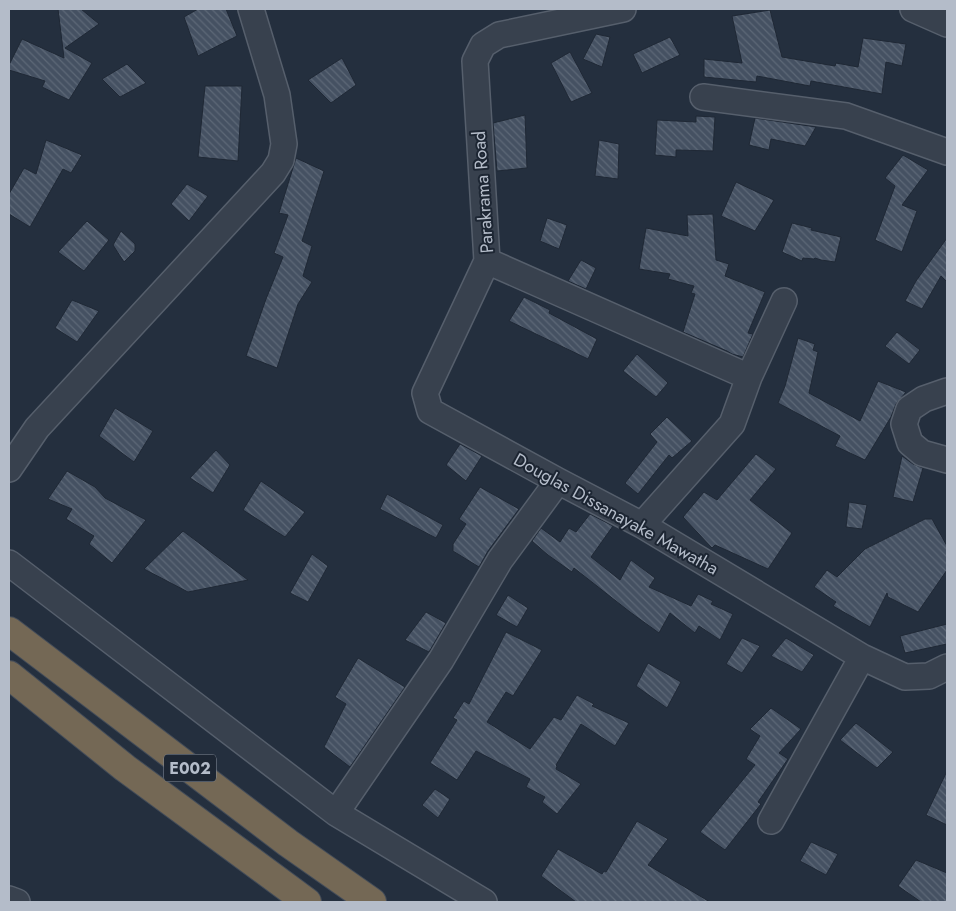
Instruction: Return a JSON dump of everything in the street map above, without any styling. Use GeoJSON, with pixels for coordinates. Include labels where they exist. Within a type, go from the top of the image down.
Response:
{"type":"FeatureCollection","features":[{"type":"Feature","properties":{"kind":"highway","name":"E002"},"geometry":{"type":"LineString","coordinates":[[9,631],[288,843],[372,902]]}},
{"type":"Feature","properties":{"kind":"highway","name":"E002"},"geometry":{"type":"LineString","coordinates":[[9,676],[125,768],[307,902]]}},
{"type":"Feature","properties":{"kind":"street"},"geometry":{"type":"LineString","coordinates":[[9,469],[37,428],[273,173],[281,160],[284,144],[278,95],[252,9]]}},
{"type":"Feature","properties":{"kind":"street","name":"Parakrama Road"},"geometry":{"type":"LineString","coordinates":[[623,9],[499,35],[483,45],[475,60],[487,261],[749,377]]}},
{"type":"Feature","properties":{"kind":"street"},"geometry":{"type":"LineString","coordinates":[[913,9],[947,24]]}},
{"type":"Feature","properties":{"kind":"street"},"geometry":{"type":"LineString","coordinates":[[704,97],[846,116],[947,152]]}},
{"type":"Feature","properties":{"kind":"street","name":"Douglas Dissanayake Mawatha"},"geometry":{"type":"LineString","coordinates":[[487,261],[425,393],[430,411],[558,481],[642,524],[862,657],[905,677],[929,676],[947,667]]}},
{"type":"Feature","properties":{"kind":"street"},"geometry":{"type":"LineString","coordinates":[[642,524],[732,424],[749,377],[784,301]]}},
{"type":"Feature","properties":{"kind":"street"},"geometry":{"type":"LineString","coordinates":[[947,391],[924,399],[909,409],[904,424],[910,443],[922,453],[947,460]]}},
{"type":"Feature","properties":{"kind":"street"},"geometry":{"type":"LineString","coordinates":[[336,813],[441,660],[500,560],[558,481]]}},
{"type":"Feature","properties":{"kind":"street"},"geometry":{"type":"LineString","coordinates":[[9,563],[336,813],[484,902]]}},
{"type":"Feature","properties":{"kind":"street"},"geometry":{"type":"LineString","coordinates":[[771,821],[862,657]]}},
{"type":"Feature","properties":{"kind":"street"},"geometry":{"type":"LineString","coordinates":[[9,899],[17,902]]}},
{"type":"Feature","properties":{"kind":"building"},"geometry":{"type":"Polygon","coordinates":[[[58,9],[81,9],[99,24],[65,48],[92,63],[69,100],[42,87],[45,81],[9,70],[9,65],[22,39],[64,58],[58,9]]]}},
{"type":"Feature","properties":{"kind":"building"},"geometry":{"type":"Polygon","coordinates":[[[198,9],[226,9],[237,36],[198,56],[184,17],[198,9]]]}},
{"type":"Feature","properties":{"kind":"building"},"geometry":{"type":"Polygon","coordinates":[[[770,10],[782,57],[835,66],[836,63],[858,67],[863,38],[906,44],[902,66],[886,62],[882,94],[811,81],[810,86],[757,76],[756,82],[704,77],[704,59],[742,63],[732,16],[770,10]]]}},
{"type":"Feature","properties":{"kind":"building"},"geometry":{"type":"Polygon","coordinates":[[[596,34],[610,37],[602,67],[583,59],[596,34]]]}},
{"type":"Feature","properties":{"kind":"building"},"geometry":{"type":"Polygon","coordinates":[[[670,37],[680,55],[642,73],[633,54],[670,37]]]}},
{"type":"Feature","properties":{"kind":"building"},"geometry":{"type":"Polygon","coordinates":[[[570,52],[592,93],[571,102],[551,63],[570,52]]]}},
{"type":"Feature","properties":{"kind":"building"},"geometry":{"type":"Polygon","coordinates":[[[342,58],[356,85],[331,103],[308,80],[342,58]]]}},
{"type":"Feature","properties":{"kind":"building"},"geometry":{"type":"Polygon","coordinates":[[[127,64],[146,83],[120,97],[102,79],[127,64]]]}},
{"type":"Feature","properties":{"kind":"building"},"geometry":{"type":"Polygon","coordinates":[[[205,86],[242,86],[238,161],[198,157],[205,86]]]}},
{"type":"Feature","properties":{"kind":"building"},"geometry":{"type":"Polygon","coordinates":[[[525,115],[527,168],[497,171],[493,123],[525,115]]]}},
{"type":"Feature","properties":{"kind":"building"},"geometry":{"type":"Polygon","coordinates":[[[696,116],[715,117],[713,151],[676,150],[676,157],[655,155],[657,120],[696,122],[696,116]]]}},
{"type":"Feature","properties":{"kind":"building"},"geometry":{"type":"Polygon","coordinates":[[[755,118],[816,127],[805,146],[771,139],[769,150],[749,145],[755,118]]]}},
{"type":"Feature","properties":{"kind":"building"},"geometry":{"type":"Polygon","coordinates":[[[46,140],[82,155],[71,173],[63,169],[30,227],[9,214],[9,194],[24,168],[36,174],[46,140]]]}},
{"type":"Feature","properties":{"kind":"building"},"geometry":{"type":"Polygon","coordinates":[[[599,140],[619,144],[618,179],[595,176],[599,140]]]}},
{"type":"Feature","properties":{"kind":"building"},"geometry":{"type":"Polygon","coordinates":[[[903,155],[928,170],[902,205],[917,211],[902,252],[875,240],[895,186],[885,178],[903,155]]]}},
{"type":"Feature","properties":{"kind":"building"},"geometry":{"type":"Polygon","coordinates":[[[296,158],[324,171],[302,241],[312,246],[303,276],[312,282],[298,304],[277,368],[246,356],[283,257],[274,253],[288,215],[279,213],[296,158]]]}},
{"type":"Feature","properties":{"kind":"building"},"geometry":{"type":"Polygon","coordinates":[[[736,182],[774,200],[755,231],[721,216],[736,182]]]}},
{"type":"Feature","properties":{"kind":"building"},"geometry":{"type":"Polygon","coordinates":[[[187,184],[208,196],[189,221],[171,204],[187,184]]]}},
{"type":"Feature","properties":{"kind":"building"},"geometry":{"type":"Polygon","coordinates":[[[713,214],[716,260],[729,264],[725,276],[765,292],[748,333],[753,334],[743,357],[683,332],[695,294],[691,293],[694,286],[668,279],[670,274],[639,269],[646,228],[688,236],[687,215],[713,214]]]}},
{"type":"Feature","properties":{"kind":"building"},"geometry":{"type":"Polygon","coordinates":[[[547,218],[567,225],[559,249],[540,241],[547,218]]]}},
{"type":"Feature","properties":{"kind":"building"},"geometry":{"type":"Polygon","coordinates":[[[87,221],[109,240],[84,271],[58,252],[87,221]]]}},
{"type":"Feature","properties":{"kind":"building"},"geometry":{"type":"Polygon","coordinates":[[[792,223],[812,228],[811,230],[841,237],[835,262],[815,258],[803,258],[802,261],[782,252],[792,223]]]}},
{"type":"Feature","properties":{"kind":"building"},"geometry":{"type":"Polygon","coordinates":[[[121,231],[135,244],[135,251],[124,262],[113,245],[121,231]]]}},
{"type":"Feature","properties":{"kind":"building"},"geometry":{"type":"Polygon","coordinates":[[[947,238],[947,282],[941,276],[922,309],[905,301],[916,281],[947,238]]]}},
{"type":"Feature","properties":{"kind":"building"},"geometry":{"type":"Polygon","coordinates":[[[581,260],[596,268],[586,289],[568,281],[581,260]]]}},
{"type":"Feature","properties":{"kind":"building"},"geometry":{"type":"Polygon","coordinates":[[[524,297],[550,310],[549,313],[597,339],[588,359],[509,321],[524,297]]]}},
{"type":"Feature","properties":{"kind":"building"},"geometry":{"type":"Polygon","coordinates":[[[72,300],[99,311],[77,342],[55,328],[72,300]]]}},
{"type":"Feature","properties":{"kind":"building"},"geometry":{"type":"Polygon","coordinates":[[[897,332],[920,350],[909,364],[885,346],[897,332]]]}},
{"type":"Feature","properties":{"kind":"building"},"geometry":{"type":"Polygon","coordinates":[[[798,338],[815,344],[813,350],[818,352],[809,393],[860,421],[878,381],[906,392],[896,404],[891,417],[865,460],[835,446],[840,436],[778,403],[785,386],[798,338]]]}},
{"type":"Feature","properties":{"kind":"building"},"geometry":{"type":"Polygon","coordinates":[[[637,354],[668,383],[656,397],[623,371],[637,354]]]}},
{"type":"Feature","properties":{"kind":"building"},"geometry":{"type":"Polygon","coordinates":[[[115,408],[153,431],[134,462],[99,436],[115,408]]]}},
{"type":"Feature","properties":{"kind":"building"},"geometry":{"type":"Polygon","coordinates":[[[667,417],[692,441],[672,458],[669,455],[638,494],[625,483],[657,442],[650,434],[667,417]]]}},
{"type":"Feature","properties":{"kind":"building"},"geometry":{"type":"Polygon","coordinates":[[[460,444],[482,456],[466,481],[446,465],[460,444]]]}},
{"type":"Feature","properties":{"kind":"building"},"geometry":{"type":"Polygon","coordinates":[[[216,450],[230,465],[213,493],[190,478],[216,450]]]}},
{"type":"Feature","properties":{"kind":"building"},"geometry":{"type":"Polygon","coordinates":[[[756,454],[776,469],[750,500],[792,533],[768,569],[715,545],[712,548],[683,517],[704,492],[717,500],[756,454]]]}},
{"type":"Feature","properties":{"kind":"building"},"geometry":{"type":"Polygon","coordinates":[[[902,456],[923,468],[913,502],[893,497],[902,456]]]}},
{"type":"Feature","properties":{"kind":"building"},"geometry":{"type":"Polygon","coordinates":[[[67,471],[95,487],[105,498],[146,520],[112,563],[89,544],[94,536],[66,519],[72,509],[48,499],[67,471]]]}},
{"type":"Feature","properties":{"kind":"building"},"geometry":{"type":"Polygon","coordinates":[[[261,481],[305,512],[285,537],[243,510],[261,481]]]}},
{"type":"Feature","properties":{"kind":"building"},"geometry":{"type":"Polygon","coordinates":[[[480,487],[519,509],[488,551],[479,567],[453,551],[453,544],[466,524],[459,519],[480,487]]]}},
{"type":"Feature","properties":{"kind":"building"},"geometry":{"type":"Polygon","coordinates":[[[387,494],[443,525],[436,538],[380,509],[387,494]]]}},
{"type":"Feature","properties":{"kind":"building"},"geometry":{"type":"Polygon","coordinates":[[[849,502],[867,505],[862,529],[846,527],[849,502]]]}},
{"type":"Feature","properties":{"kind":"building"},"geometry":{"type":"Polygon","coordinates":[[[590,514],[613,526],[591,557],[620,580],[631,560],[655,578],[649,587],[691,606],[698,594],[713,601],[711,604],[733,614],[720,640],[699,626],[695,633],[670,613],[659,633],[574,568],[572,572],[532,541],[541,528],[560,542],[569,528],[576,532],[590,514]]]}},
{"type":"Feature","properties":{"kind":"building"},"geometry":{"type":"Polygon","coordinates":[[[925,519],[932,519],[947,546],[947,570],[918,612],[888,597],[887,593],[870,627],[833,606],[836,602],[814,587],[827,570],[837,577],[865,549],[925,519]]]}},
{"type":"Feature","properties":{"kind":"building"},"geometry":{"type":"Polygon","coordinates":[[[183,531],[248,580],[188,592],[144,569],[183,531]]]}},
{"type":"Feature","properties":{"kind":"building"},"geometry":{"type":"Polygon","coordinates":[[[312,554],[328,566],[308,602],[290,593],[312,554]]]}},
{"type":"Feature","properties":{"kind":"building"},"geometry":{"type":"Polygon","coordinates":[[[508,595],[528,608],[517,627],[496,615],[508,595]]]}},
{"type":"Feature","properties":{"kind":"building"},"geometry":{"type":"Polygon","coordinates":[[[426,612],[446,623],[429,652],[405,640],[426,612]]]}},
{"type":"Feature","properties":{"kind":"building"},"geometry":{"type":"Polygon","coordinates":[[[947,624],[947,644],[905,653],[900,636],[947,624]]]}},
{"type":"Feature","properties":{"kind":"building"},"geometry":{"type":"Polygon","coordinates":[[[506,632],[542,650],[513,696],[506,692],[487,722],[530,749],[554,717],[561,720],[577,695],[594,704],[592,706],[629,723],[615,746],[581,724],[556,765],[556,769],[581,784],[557,814],[542,802],[545,797],[526,787],[530,779],[476,751],[457,780],[430,763],[457,720],[453,718],[464,701],[469,704],[506,632]]]}},
{"type":"Feature","properties":{"kind":"building"},"geometry":{"type":"Polygon","coordinates":[[[742,638],[760,646],[742,673],[726,664],[742,638]]]}},
{"type":"Feature","properties":{"kind":"building"},"geometry":{"type":"Polygon","coordinates":[[[786,638],[814,655],[802,672],[771,656],[786,638]]]}},
{"type":"Feature","properties":{"kind":"building"},"geometry":{"type":"Polygon","coordinates":[[[358,658],[405,687],[350,767],[324,747],[346,704],[335,697],[358,658]]]}},
{"type":"Feature","properties":{"kind":"building"},"geometry":{"type":"Polygon","coordinates":[[[648,663],[681,682],[667,708],[636,686],[648,663]]]}},
{"type":"Feature","properties":{"kind":"building"},"geometry":{"type":"Polygon","coordinates":[[[771,708],[801,729],[779,753],[788,759],[758,802],[761,804],[725,850],[700,832],[755,765],[746,759],[760,736],[750,729],[771,708]]]}},
{"type":"Feature","properties":{"kind":"building"},"geometry":{"type":"Polygon","coordinates":[[[856,723],[893,752],[877,768],[840,740],[856,723]]]}},
{"type":"Feature","properties":{"kind":"building"},"geometry":{"type":"Polygon","coordinates":[[[947,771],[947,825],[926,815],[947,771]]]}},
{"type":"Feature","properties":{"kind":"building"},"geometry":{"type":"Polygon","coordinates":[[[435,789],[450,799],[438,818],[422,805],[435,789]]]}},
{"type":"Feature","properties":{"kind":"building"},"geometry":{"type":"Polygon","coordinates":[[[637,821],[668,839],[648,865],[710,902],[576,902],[541,876],[558,849],[602,874],[604,871],[606,872],[637,821]]]}},
{"type":"Feature","properties":{"kind":"building"},"geometry":{"type":"Polygon","coordinates":[[[811,842],[838,854],[826,875],[800,861],[811,842]]]}},
{"type":"Feature","properties":{"kind":"building"},"geometry":{"type":"Polygon","coordinates":[[[916,860],[947,873],[947,902],[921,902],[898,886],[916,860]]]}}]}
